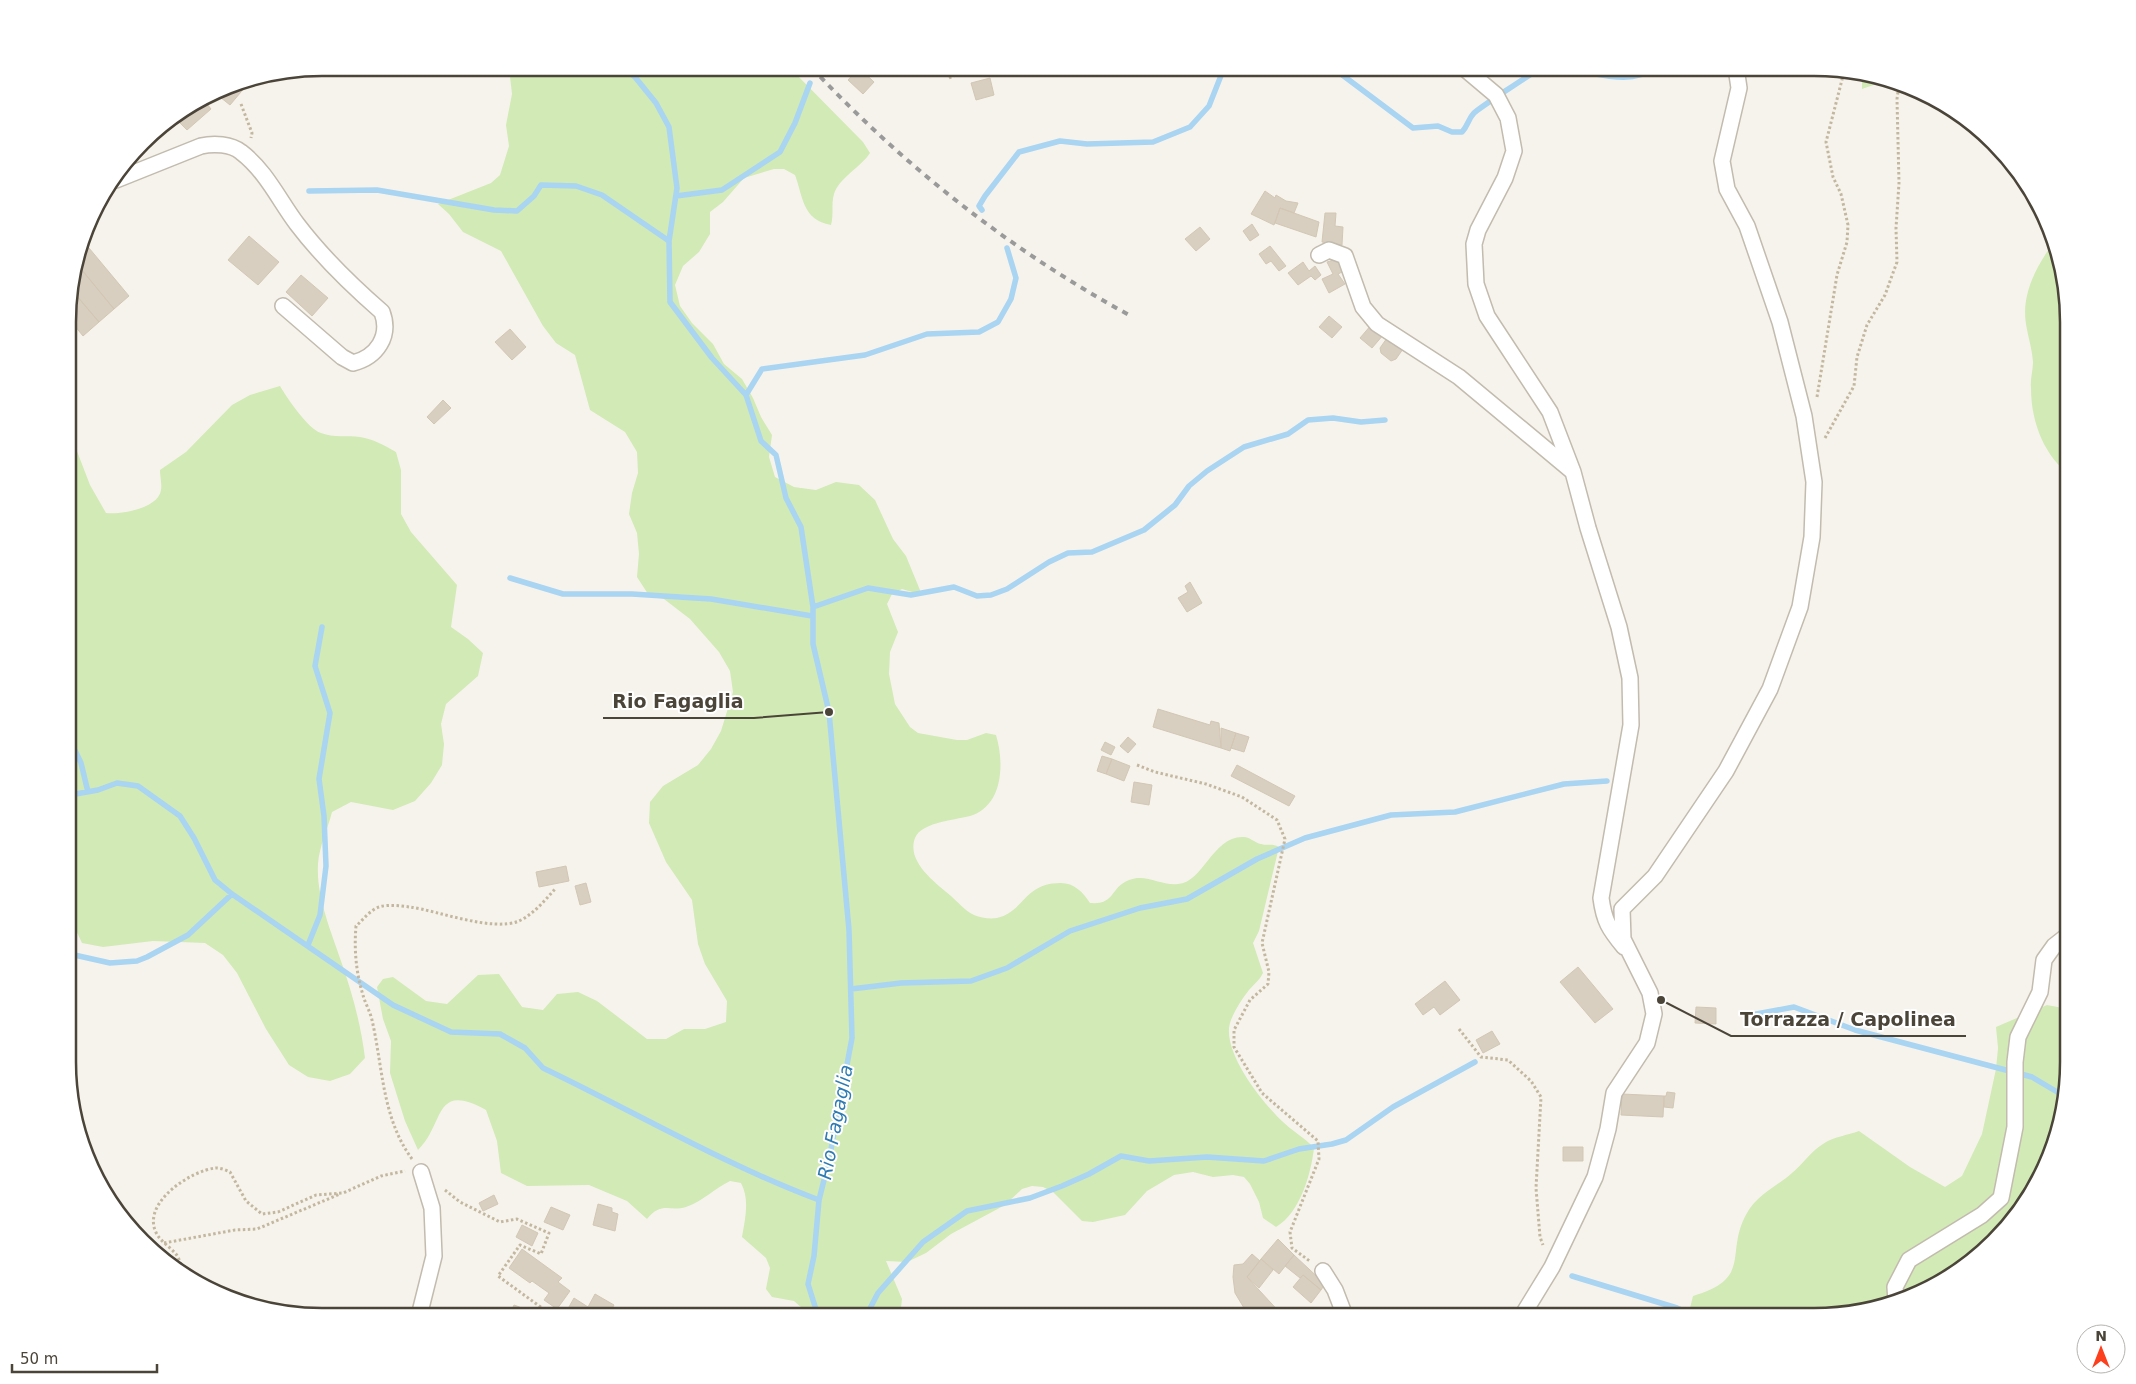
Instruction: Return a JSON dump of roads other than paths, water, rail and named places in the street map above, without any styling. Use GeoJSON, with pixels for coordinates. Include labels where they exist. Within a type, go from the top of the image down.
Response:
{"type":"FeatureCollection","features":[{"type":"Feature","properties":{"kind":"street"},"geometry":{"type":"LineString","coordinates":[[1473,76],[1496,95],[1508,118],[1514,151],[1506,178],[1478,230],[1474,244],[1476,284],[1487,316],[1550,412],[1573,472],[1588,528],[1619,627],[1630,678],[1631,725],[1601,898],[1603,916],[1608,928],[1628,952]]}},
{"type":"Feature","properties":{"kind":"street"},"geometry":{"type":"LineString","coordinates":[[1527,1308],[1552,1267],[1595,1177],[1608,1129],[1614,1093],[1647,1043],[1654,1014],[1650,992],[1622,939],[1622,909],[1655,876],[1726,771],[1770,689],[1800,606],[1812,537],[1814,482],[1804,416],[1780,322],[1747,226],[1727,189],[1722,161],[1739,88],[1737,76]]}},
{"type":"Feature","properties":{"kind":"street"},"geometry":{"type":"LineString","coordinates":[[125,176],[184,151],[211,144],[239,151],[262,172],[297,224],[322,255],[382,312],[385,321],[384,335],[376,351],[365,360],[353,363],[342,356],[283,306]]}},
{"type":"Feature","properties":{"kind":"street"},"geometry":{"type":"LineString","coordinates":[[1319,255],[1329,250],[1345,256],[1363,307],[1377,324],[1459,377],[1573,472]]}},
{"type":"Feature","properties":{"kind":"street"},"geometry":{"type":"LineString","coordinates":[[1895,1294],[1895,1288],[1908,1260],[1982,1215],[2001,1198],[2014,1127],[2014,1062],[2018,1037],[2038,998],[2044,960],[2060,941]]}},
{"type":"Feature","properties":{"kind":"street"},"geometry":{"type":"LineString","coordinates":[[421,1172],[432,1208],[434,1256],[421,1308]]}},
{"type":"Feature","properties":{"kind":"street"},"geometry":{"type":"LineString","coordinates":[[1323,1271],[1335,1290],[1342,1308]]}},
{"type":"Feature","properties":{"kind":"waterway"},"geometry":{"type":"LineString","coordinates":[[634,76],[656,103],[669,127],[677,188],[669,241],[670,302],[712,358],[746,395]]}},
{"type":"Feature","properties":{"kind":"waterway"},"geometry":{"type":"LineString","coordinates":[[982,210],[979,206],[985,196],[1019,152],[1060,141],[1087,144],[1153,142],[1190,127],[1209,106],[1221,76]]}},
{"type":"Feature","properties":{"kind":"waterway"},"geometry":{"type":"LineString","coordinates":[[1344,76],[1413,128],[1438,126],[1452,132],[1462,132],[1474,113],[1528,76]]}},
{"type":"Feature","properties":{"kind":"waterway"},"geometry":{"type":"LineString","coordinates":[[1607,76],[1634,76]]}},
{"type":"Feature","properties":{"kind":"waterway"},"geometry":{"type":"LineString","coordinates":[[676,196],[722,190],[780,152],[795,123],[810,83]]}},
{"type":"Feature","properties":{"kind":"waterway"},"geometry":{"type":"LineString","coordinates":[[309,191],[377,190],[494,210],[517,211],[534,196],[541,185],[576,186],[602,195],[669,241]]}},
{"type":"Feature","properties":{"kind":"waterway","name":"Rio Fagaglia"},"geometry":{"type":"LineString","coordinates":[[816,1308],[808,1284],[814,1256],[819,1200],[829,1160],[852,1038],[849,930],[829,712],[813,644],[813,607],[801,527],[786,498],[776,455],[761,441],[746,395],[762,369],[865,355],[927,334],[979,332],[998,322],[1011,299],[1016,278],[1007,248]]}},
{"type":"Feature","properties":{"kind":"waterway"},"geometry":{"type":"LineString","coordinates":[[813,607],[868,588],[911,595],[954,587],[977,596],[991,595],[1007,589],[1049,562],[1068,553],[1092,552],[1144,530],[1175,505],[1189,486],[1207,471],[1244,447],[1288,434],[1308,420],[1333,418],[1361,422],[1385,420]]}},
{"type":"Feature","properties":{"kind":"waterway"},"geometry":{"type":"LineString","coordinates":[[510,578],[563,594],[632,594],[711,599],[812,616]]}},
{"type":"Feature","properties":{"kind":"waterway"},"geometry":{"type":"LineString","coordinates":[[308,945],[320,915],[326,866],[324,816],[319,779],[330,713],[315,666],[322,627]]}},
{"type":"Feature","properties":{"kind":"waterway"},"geometry":{"type":"LineString","coordinates":[[76,753],[81,763],[88,792]]}},
{"type":"Feature","properties":{"kind":"waterway"},"geometry":{"type":"LineString","coordinates":[[851,989],[901,983],[971,981],[1007,968],[1070,931],[1140,908],[1187,899],[1257,859],[1305,838],[1391,815],[1455,812],[1564,784],[1607,781]]}},
{"type":"Feature","properties":{"kind":"waterway"},"geometry":{"type":"LineString","coordinates":[[76,794],[98,790],[117,783],[138,786],[180,816],[194,838],[215,880],[232,894],[393,1005],[451,1032],[500,1034],[525,1048],[543,1068],[714,1154],[783,1186],[819,1200]]}},
{"type":"Feature","properties":{"kind":"waterway"},"geometry":{"type":"LineString","coordinates":[[76,955],[110,963],[137,961],[188,935],[232,894]]}},
{"type":"Feature","properties":{"kind":"waterway"},"geometry":{"type":"LineString","coordinates":[[1751,1015],[1794,1007],[1855,1030],[2032,1077],[2058,1092]]}},
{"type":"Feature","properties":{"kind":"waterway"},"geometry":{"type":"LineString","coordinates":[[870,1308],[878,1293],[923,1242],[967,1211],[1030,1198],[1089,1174],[1121,1156],[1149,1161],[1207,1157],[1264,1161],[1299,1149],[1346,1140],[1393,1107],[1475,1062]]}},
{"type":"Feature","properties":{"kind":"waterway"},"geometry":{"type":"LineString","coordinates":[[1572,1276],[1677,1308]]}},
{"type":"Feature","properties":{"kind":"railway"},"geometry":{"type":"LineString","coordinates":[[820,76],[884,139],[960,204],[1042,263],[1129,315]]}},
{"type":"Feature","properties":{"kind":"place","name":"Rio Fagaglia"},"geometry":{"type":"Point","coordinates":[829,712]}},
{"type":"Feature","properties":{"kind":"place","name":"Torrazza / Capolinea"},"geometry":{"type":"Point","coordinates":[1661,1000]}}]}
